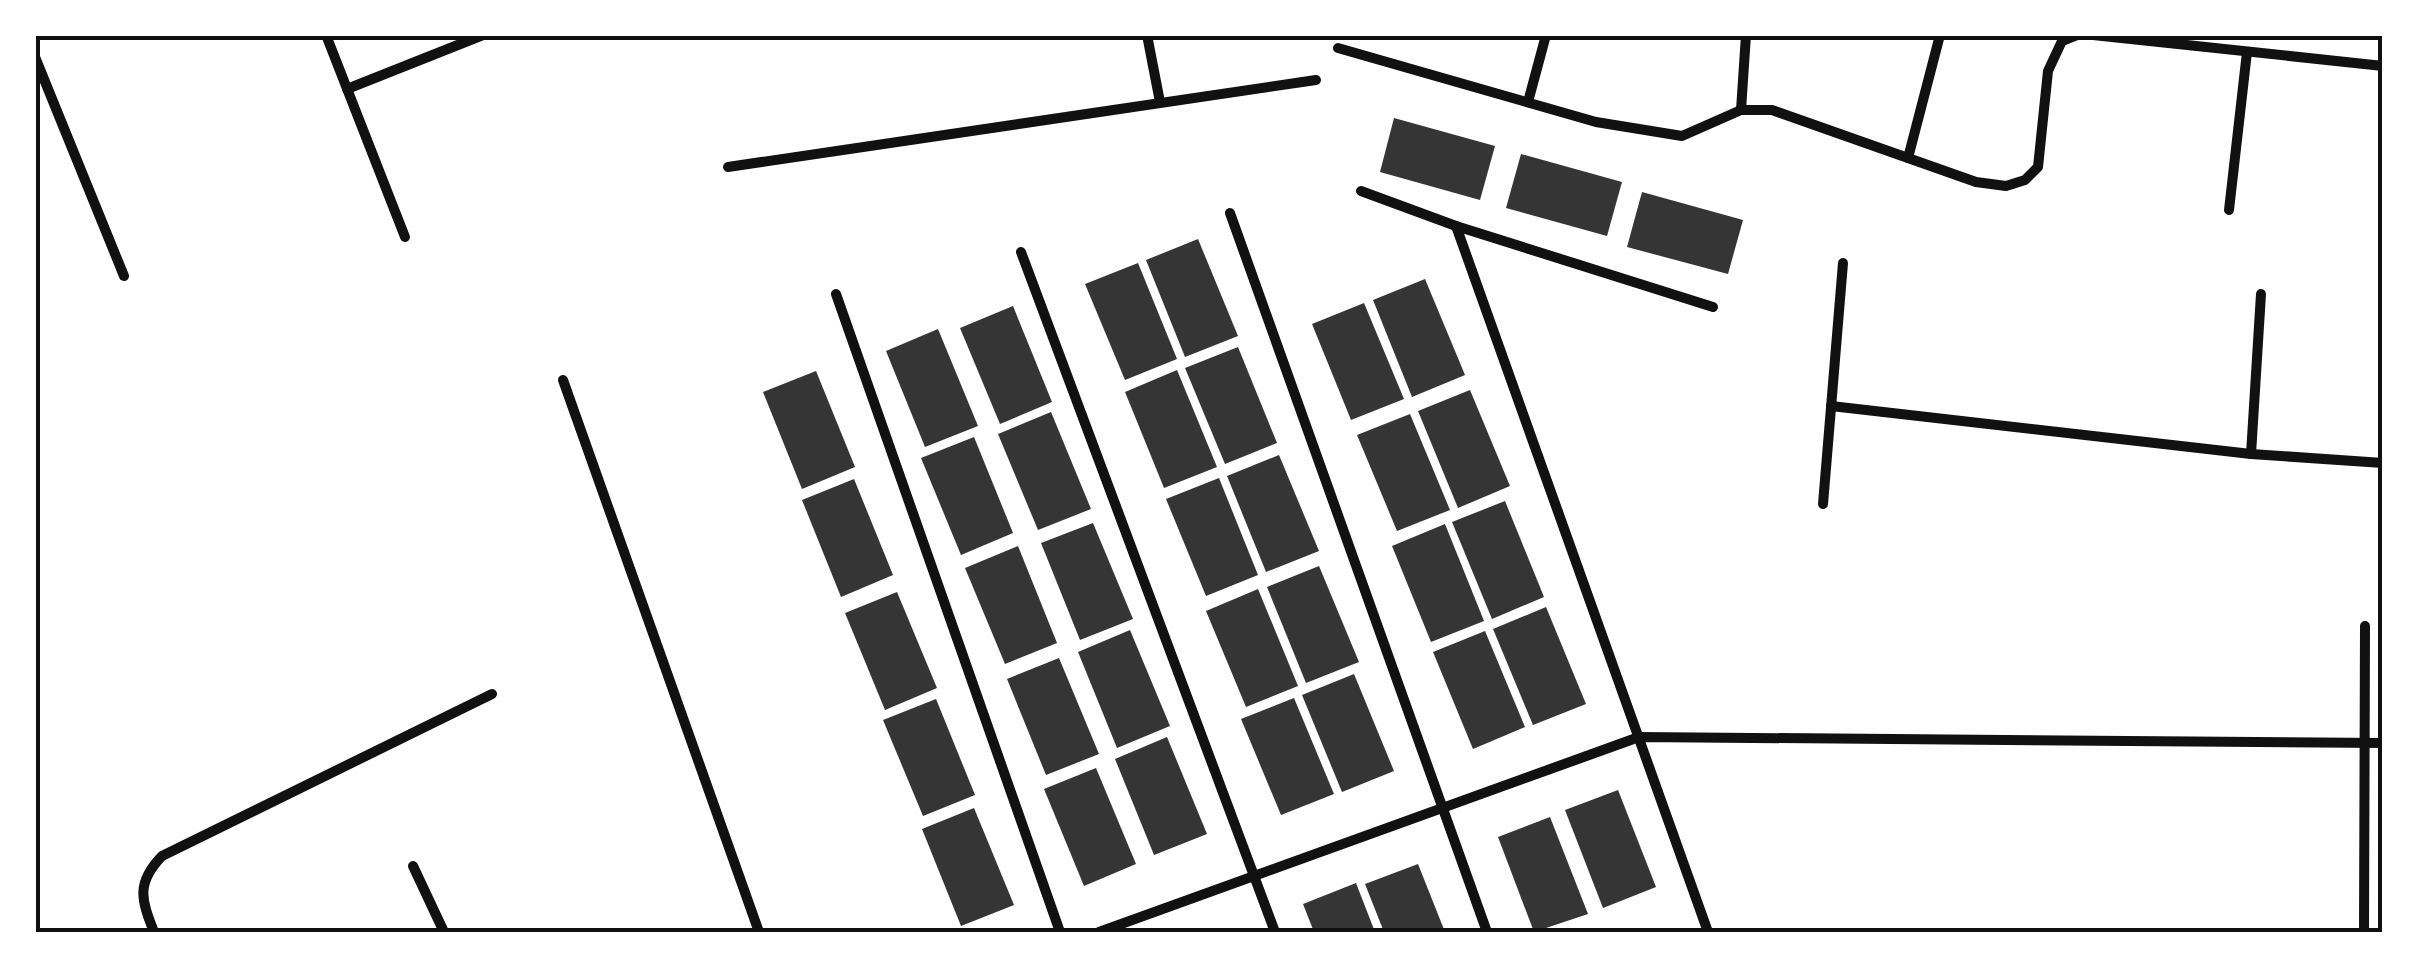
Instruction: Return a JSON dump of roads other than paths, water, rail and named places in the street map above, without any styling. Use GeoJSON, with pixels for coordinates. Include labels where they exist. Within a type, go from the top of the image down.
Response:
{"type":"FeatureCollection","features":[{"type":"Feature","properties":{"kind":"street"},"geometry":{"type":"LineString","coordinates":[[326,35],[405,237]]}},
{"type":"Feature","properties":{"kind":"street"},"geometry":{"type":"LineString","coordinates":[[347,89],[483,35]]}},
{"type":"Feature","properties":{"kind":"street"},"geometry":{"type":"LineString","coordinates":[[1147,35],[1160,102]]}},
{"type":"Feature","properties":{"kind":"street"},"geometry":{"type":"LineString","coordinates":[[1528,102],[1546,35]]}},
{"type":"Feature","properties":{"kind":"street"},"geometry":{"type":"LineString","coordinates":[[1742,110],[1746,35]]}},
{"type":"Feature","properties":{"kind":"street"},"geometry":{"type":"LineString","coordinates":[[1908,158],[1940,35]]}},
{"type":"Feature","properties":{"kind":"street"},"geometry":{"type":"LineString","coordinates":[[1338,48],[1596,122],[1682,136],[1742,110],[1772,110],[1976,182],[2006,186],[2025,180],[2038,168],[2048,71],[2062,42],[2077,35]]}},
{"type":"Feature","properties":{"kind":"street"},"geometry":{"type":"LineString","coordinates":[[2093,35],[2383,66]]}},
{"type":"Feature","properties":{"kind":"street"},"geometry":{"type":"LineString","coordinates":[[2229,210],[2247,52]]}},
{"type":"Feature","properties":{"kind":"street"},"geometry":{"type":"LineString","coordinates":[[35,57],[124,276]]}},
{"type":"Feature","properties":{"kind":"street"},"geometry":{"type":"LineString","coordinates":[[728,167],[1316,80]]}},
{"type":"Feature","properties":{"kind":"street"},"geometry":{"type":"LineString","coordinates":[[1361,191],[1456,226],[1713,307]]}},
{"type":"Feature","properties":{"kind":"street"},"geometry":{"type":"LineString","coordinates":[[1230,213],[1488,932]]}},
{"type":"Feature","properties":{"kind":"street"},"geometry":{"type":"LineString","coordinates":[[1456,226],[1708,932]]}},
{"type":"Feature","properties":{"kind":"street"},"geometry":{"type":"LineString","coordinates":[[1021,252],[1274,932]]}},
{"type":"Feature","properties":{"kind":"street"},"geometry":{"type":"LineString","coordinates":[[1822,504],[1843,263]]}},
{"type":"Feature","properties":{"kind":"street"},"geometry":{"type":"LineString","coordinates":[[836,294],[1060,932]]}},
{"type":"Feature","properties":{"kind":"street"},"geometry":{"type":"LineString","coordinates":[[2252,454],[2261,294]]}},
{"type":"Feature","properties":{"kind":"street"},"geometry":{"type":"LineString","coordinates":[[563,380],[760,932]]}},
{"type":"Feature","properties":{"kind":"street"},"geometry":{"type":"LineString","coordinates":[[1831,406],[2252,454],[2383,463]]}},
{"type":"Feature","properties":{"kind":"street"},"geometry":{"type":"LineString","coordinates":[[2364,932],[2365,626]]}},
{"type":"Feature","properties":{"kind":"street"},"geometry":{"type":"LineString","coordinates":[[154,932],[140,894],[145,874],[162,856],[492,694]]}},
{"type":"Feature","properties":{"kind":"street"},"geometry":{"type":"LineString","coordinates":[[1099,932],[1639,738],[2383,743]]}},
{"type":"Feature","properties":{"kind":"street"},"geometry":{"type":"LineString","coordinates":[[413,866],[444,932]]}}]}
